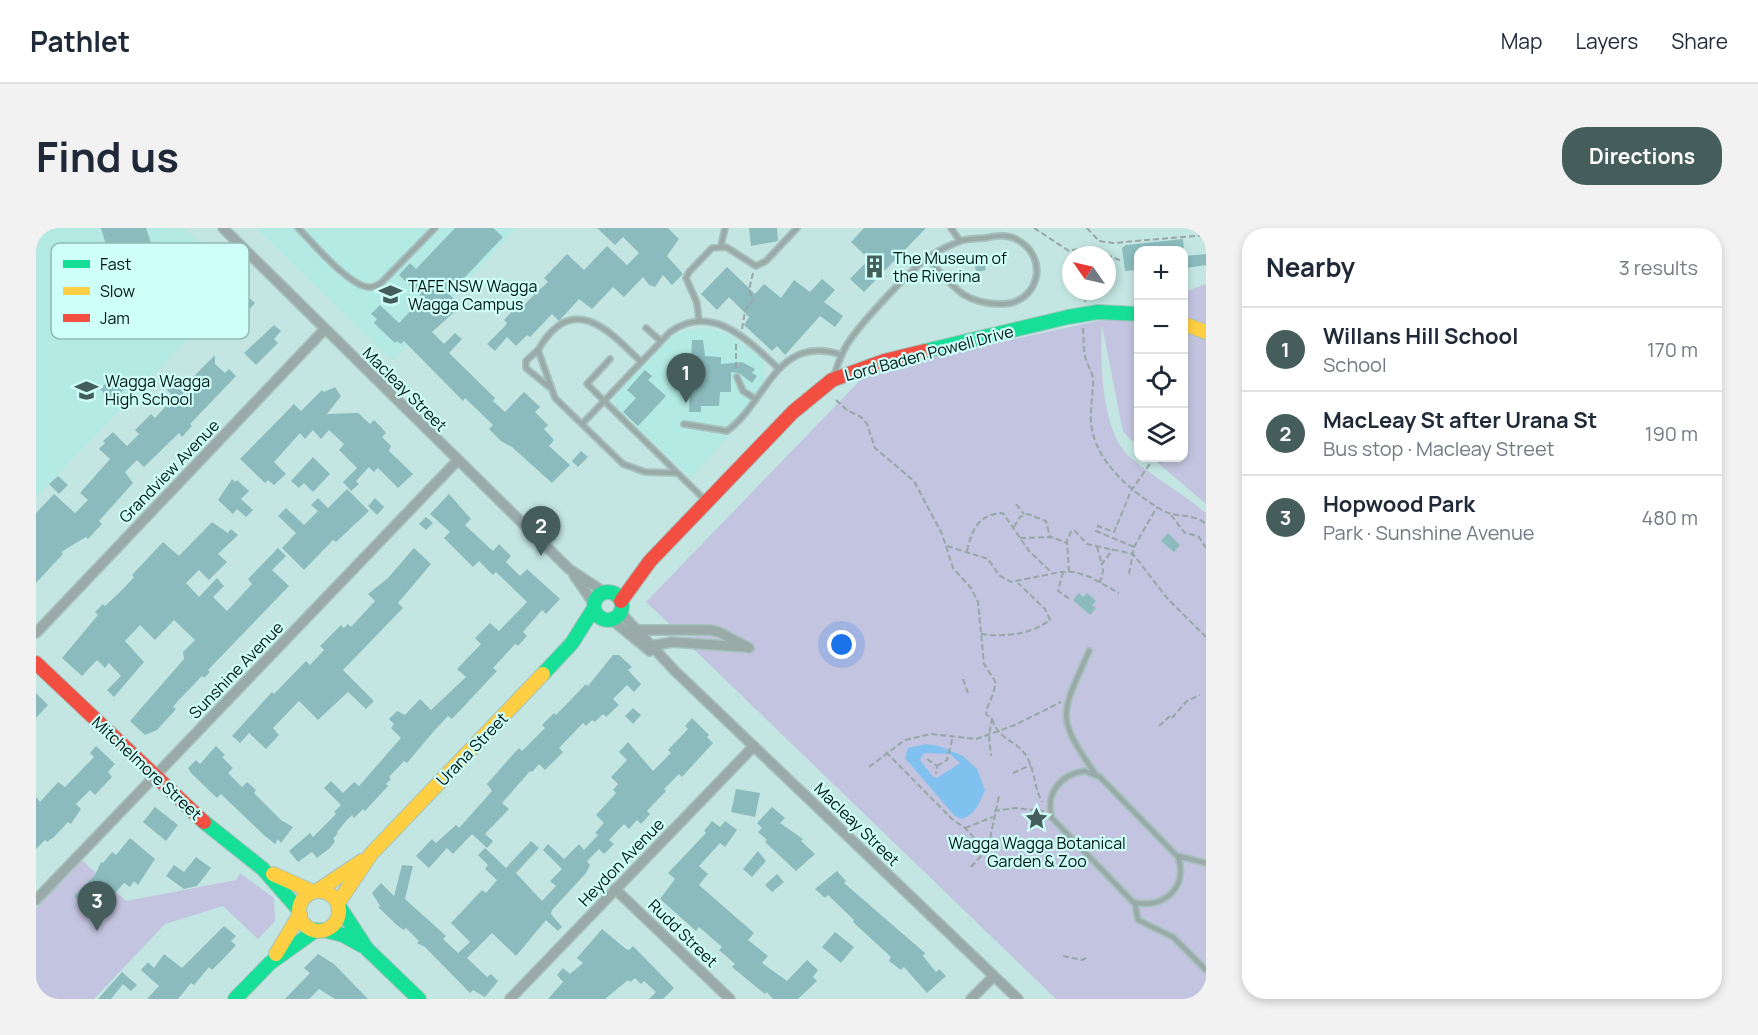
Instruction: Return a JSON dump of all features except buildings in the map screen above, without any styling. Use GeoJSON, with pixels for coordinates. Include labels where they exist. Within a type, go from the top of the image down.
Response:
{"type":"FeatureCollection","features":[{"type":"Feature","properties":{"kind":"street","name":"Macleay Street"},"geometry":{"type":"LineString","coordinates":[[223,228],[238,243]]}},
{"type":"Feature","properties":{"kind":"street","name":"Macleay Street"},"geometry":{"type":"LineString","coordinates":[[249,254],[456,461],[569,569],[605,592]]}},
{"type":"Feature","properties":{"kind":"street","name":"Lord Baden Powell Drive"},"geometry":{"type":"LineString","coordinates":[[614,614],[650,561],[793,412],[832,380],[884,362],[1068,317],[1098,312],[1134,314]]}},
{"type":"Feature","properties":{"kind":"street"},"geometry":{"type":"LineString","coordinates":[[1188,325],[1206,332]]}},
{"type":"Feature","properties":{"kind":"street","name":"Grandview Avenue"},"geometry":{"type":"LineString","coordinates":[[36,633],[324,330]]}},
{"type":"Feature","properties":{"kind":"street","name":"Sunshine Avenue"},"geometry":{"type":"LineString","coordinates":[[36,900],[456,461]]}},
{"type":"Feature","properties":{"kind":"street","name":"Lord Baden Powell Drive"},"geometry":{"type":"LineString","coordinates":[[605,592],[650,561]]}},
{"type":"Feature","properties":{"kind":"street","name":"Macleay Street"},"geometry":{"type":"LineString","coordinates":[[569,569],[594,606]]}},
{"type":"Feature","properties":{"kind":"street"},"geometry":{"type":"LineString","coordinates":[[605,592],[618,596],[614,614],[597,616],[594,606],[597,596],[605,592]]}},
{"type":"Feature","properties":{"kind":"street","name":"Urana Street"},"geometry":{"type":"LineString","coordinates":[[572,643],[594,606]]}},
{"type":"Feature","properties":{"kind":"street","name":"Macleay Street"},"geometry":{"type":"LineString","coordinates":[[614,614],[637,630],[675,671]]}},
{"type":"Feature","properties":{"kind":"street","name":"Macleay Street"},"geometry":{"type":"LineString","coordinates":[[614,614],[1018,999]]}},
{"type":"Feature","properties":{"kind":"street","name":"Urana Street"},"geometry":{"type":"LineString","coordinates":[[338,905],[371,855],[572,643],[614,614]]}},
{"type":"Feature","properties":{"kind":"street"},"geometry":{"type":"LineString","coordinates":[[637,630],[710,630],[749,648],[672,642],[651,646]]}},
{"type":"Feature","properties":{"kind":"street","name":"Mitchelmore Street"},"geometry":{"type":"LineString","coordinates":[[36,663],[155,777],[215,831],[263,869],[299,912]]}},
{"type":"Feature","properties":{"kind":"street","name":"Heydon Avenue"},"geometry":{"type":"LineString","coordinates":[[510,999],[754,746]]}},
{"type":"Feature","properties":{"kind":"street","name":"Urana Street"},"geometry":{"type":"LineString","coordinates":[[315,891],[371,855]]}},
{"type":"Feature","properties":{"kind":"street","name":"Mitchelmore Street"},"geometry":{"type":"LineString","coordinates":[[263,869],[315,891]]}},
{"type":"Feature","properties":{"kind":"street","name":"Rudd Street"},"geometry":{"type":"LineString","coordinates":[[615,889],[730,999]]}},
{"type":"Feature","properties":{"kind":"street"},"geometry":{"type":"LineString","coordinates":[[270,963],[299,912],[303,900],[315,891],[328,893],[367,949],[419,999]]}},
{"type":"Feature","properties":{"kind":"street"},"geometry":{"type":"LineString","coordinates":[[235,999],[270,963],[319,930],[336,922],[338,905]]}},
{"type":"Feature","properties":{"kind":"street"},"geometry":{"type":"LineString","coordinates":[[299,912],[306,925],[343,935],[367,949]]}},
{"type":"Feature","properties":{"kind":"street"},"geometry":{"type":"LineString","coordinates":[[971,999],[994,976]]}},
{"type":"Feature","properties":{"kind":"lane"},"geometry":{"type":"LineString","coordinates":[[298,228],[346,274],[361,285],[371,288],[381,283],[435,228]]}},
{"type":"Feature","properties":{"kind":"lane"},"geometry":{"type":"LineString","coordinates":[[721,246],[725,228]]}},
{"type":"Feature","properties":{"kind":"lane"},"geometry":{"type":"LineString","coordinates":[[699,320],[697,303],[687,278],[688,272],[712,248],[721,246],[756,266],[766,261],[797,228]]}},
{"type":"Feature","properties":{"kind":"lane"},"geometry":{"type":"LineString","coordinates":[[951,228],[960,240]]}},
{"type":"Feature","properties":{"kind":"lane"},"geometry":{"type":"LineString","coordinates":[[832,380],[842,355],[855,333],[927,258],[960,240],[1005,235],[1017,239],[1034,255],[1038,266],[1038,277],[1021,298],[1007,304],[972,301],[957,291],[927,258]]}},
{"type":"Feature","properties":{"kind":"lane"},"geometry":{"type":"LineString","coordinates":[[550,388],[525,368],[526,361],[566,321],[585,319],[606,329],[641,362]]}},
{"type":"Feature","properties":{"kind":"lane"},"geometry":{"type":"LineString","coordinates":[[582,424],[661,341],[683,322],[699,320],[728,328],[779,369]]}},
{"type":"Feature","properties":{"kind":"lane"},"geometry":{"type":"LineString","coordinates":[[646,328],[661,341]]}},
{"type":"Feature","properties":{"kind":"lane"},"geometry":{"type":"LineString","coordinates":[[684,424],[727,431],[736,425],[754,398],[779,369],[792,358],[811,349],[825,349],[842,355]]}},
{"type":"Feature","properties":{"kind":"lane"},"geometry":{"type":"LineString","coordinates":[[538,350],[555,398],[623,464],[633,469],[677,472]]}},
{"type":"Feature","properties":{"kind":"lane"},"geometry":{"type":"LineString","coordinates":[[610,359],[587,384],[707,501]]}},
{"type":"Feature","properties":{"kind":"lane"},"geometry":{"type":"LineString","coordinates":[[737,377],[743,392],[754,398]]}},
{"type":"Feature","properties":{"kind":"lane"},"geometry":{"type":"LineString","coordinates":[[1089,651],[1069,698],[1065,717],[1068,731],[1096,775],[1178,856],[1206,863]]}},
{"type":"Feature","properties":{"kind":"lane"},"geometry":{"type":"LineString","coordinates":[[1096,775],[1084,771],[1073,773],[1059,783],[1052,794],[1051,816],[1078,847],[1135,903],[1138,920],[1173,937],[1206,970]]}},
{"type":"Feature","properties":{"kind":"lane"},"geometry":{"type":"LineString","coordinates":[[1135,903],[1156,903],[1172,895],[1180,879],[1178,856]]}},
{"type":"Feature","properties":{"kind":"path"},"geometry":{"type":"LineString","coordinates":[[1034,228],[1064,246]]}},
{"type":"Feature","properties":{"kind":"path"},"geometry":{"type":"LineString","coordinates":[[1087,228],[1099,241],[1113,243],[1206,235]]}},
{"type":"Feature","properties":{"kind":"path"},"geometry":{"type":"LineString","coordinates":[[1116,259],[1122,261]]}},
{"type":"Feature","properties":{"kind":"path"},"geometry":{"type":"LineString","coordinates":[[737,377],[734,345],[745,323],[745,311],[753,300],[749,290],[753,278],[753,264]]}},
{"type":"Feature","properties":{"kind":"path"},"geometry":{"type":"LineString","coordinates":[[1083,328],[1086,362],[1094,381],[1090,392],[1091,425],[1098,452],[1134,488],[1171,515],[1184,532],[1199,537],[1206,548]]}},
{"type":"Feature","properties":{"kind":"path"},"geometry":{"type":"LineString","coordinates":[[836,400],[861,417],[870,431],[875,448],[914,481],[947,546],[953,568],[971,588],[978,602],[984,664],[995,681],[993,699],[986,709],[986,714],[992,719],[997,732],[1021,749],[1031,765],[1034,786],[1048,812],[1021,808],[994,811]]}},
{"type":"Feature","properties":{"kind":"path"},"geometry":{"type":"LineString","coordinates":[[1134,546],[1096,531],[1098,526],[1114,532],[1125,505],[1150,462]]}},
{"type":"Feature","properties":{"kind":"path"},"geometry":{"type":"LineString","coordinates":[[1016,504],[1024,514],[1046,521],[1050,537]]}},
{"type":"Feature","properties":{"kind":"path"},"geometry":{"type":"LineString","coordinates":[[1129,574],[1134,546],[1157,507]]}},
{"type":"Feature","properties":{"kind":"path"},"geometry":{"type":"LineString","coordinates":[[967,551],[978,522],[989,514],[1004,513],[1039,562],[1052,573]]}},
{"type":"Feature","properties":{"kind":"path"},"geometry":{"type":"LineString","coordinates":[[1014,527],[1024,514]]}},
{"type":"Feature","properties":{"kind":"path"},"geometry":{"type":"LineString","coordinates":[[1171,515],[1192,516],[1206,524]]}},
{"type":"Feature","properties":{"kind":"path"},"geometry":{"type":"LineString","coordinates":[[1069,572],[1067,543],[1074,530],[1087,544],[1132,554],[1167,598],[1206,637]]}},
{"type":"Feature","properties":{"kind":"path"},"geometry":{"type":"LineString","coordinates":[[1020,538],[1050,537],[1067,543]]}},
{"type":"Feature","properties":{"kind":"path"},"geometry":{"type":"LineString","coordinates":[[947,546],[988,559],[1003,578],[1016,582],[1046,609],[1050,620],[1016,634],[1000,637],[981,634]]}},
{"type":"Feature","properties":{"kind":"path"},"geometry":{"type":"LineString","coordinates":[[1097,546],[1102,564],[1100,582]]}},
{"type":"Feature","properties":{"kind":"path"},"geometry":{"type":"LineString","coordinates":[[1102,564],[1113,549]]}},
{"type":"Feature","properties":{"kind":"path"},"geometry":{"type":"LineString","coordinates":[[1063,572],[1058,591],[1071,600]]}},
{"type":"Feature","properties":{"kind":"path"},"geometry":{"type":"LineString","coordinates":[[1016,582],[1052,573],[1069,572],[1090,577],[1119,593]]}},
{"type":"Feature","properties":{"kind":"path"},"geometry":{"type":"LineString","coordinates":[[963,679],[968,693]]}},
{"type":"Feature","properties":{"kind":"path"},"geometry":{"type":"LineString","coordinates":[[1159,726],[1187,701],[1200,695]]}},
{"type":"Feature","properties":{"kind":"path"},"geometry":{"type":"LineString","coordinates":[[869,767],[886,752],[905,740],[931,734],[976,739],[997,732],[1069,698]]}},
{"type":"Feature","properties":{"kind":"path"},"geometry":{"type":"LineString","coordinates":[[991,756],[988,735],[992,719]]}},
{"type":"Feature","properties":{"kind":"path"},"geometry":{"type":"LineString","coordinates":[[937,766],[947,760],[953,736]]}},
{"type":"Feature","properties":{"kind":"path"},"geometry":{"type":"LineString","coordinates":[[886,752],[940,808],[965,828],[980,844],[988,848]]}},
{"type":"Feature","properties":{"kind":"path"},"geometry":{"type":"LineString","coordinates":[[927,759],[937,766]]}},
{"type":"Feature","properties":{"kind":"path"},"geometry":{"type":"LineString","coordinates":[[1013,772],[1031,765]]}},
{"type":"Feature","properties":{"kind":"path"},"geometry":{"type":"LineString","coordinates":[[936,774],[937,766]]}},
{"type":"Feature","properties":{"kind":"path"},"geometry":{"type":"LineString","coordinates":[[972,867],[988,848],[999,796]]}},
{"type":"Feature","properties":{"kind":"path"},"geometry":{"type":"LineString","coordinates":[[965,828],[993,817]]}},
{"type":"Feature","properties":{"kind":"path"},"geometry":{"type":"LineString","coordinates":[[1063,956],[1082,960],[1089,957]]}},
{"type":"Feature","properties":{"kind":"shaded area"},"geometry":{"type":"Polygon","coordinates":[[[36,228],[184,228],[200,243],[51,243],[51,339],[188,339],[36,497],[36,228]]]}},
{"type":"Feature","properties":{"kind":"shaded area","name":"TAFE NSW Wagga Wagga Campus"},"geometry":{"type":"Polygon","coordinates":[[[256,228],[516,228],[393,361],[256,228]]]}},
{"type":"Feature","properties":{"kind":"shaded area"},"geometry":{"type":"Polygon","coordinates":[[[1206,284],[1206,504],[1157,462],[1188,462],[1188,291],[1206,284]]]}},
{"type":"Feature","properties":{"kind":"shaded area","name":"Wagga Wagga Botanical Garden & Zoo"},"geometry":{"type":"Polygon","coordinates":[[[1134,309],[1134,442],[1123,432],[1102,325],[1101,357],[1104,396],[1114,432],[1121,447],[1134,462],[1206,513],[1206,999],[1056,999],[681,637],[700,636],[703,630],[675,629],[646,602],[869,371],[1102,320],[1134,309]]]}},
{"type":"Feature","properties":{"kind":"shaded area"},"geometry":{"type":"Polygon","coordinates":[[[708,328],[730,335],[764,360],[765,379],[760,400],[691,478],[615,407],[614,396],[672,336],[687,330],[708,328]]]}},
{"type":"Feature","properties":{"kind":"shaded area"},"geometry":{"type":"Polygon","coordinates":[[[926,744],[939,746],[963,756],[977,769],[985,790],[979,804],[970,815],[961,819],[954,815],[905,758],[908,748],[926,744]],[[927,753],[923,754],[920,760],[933,777],[937,778],[960,763],[950,754],[927,753]]]}},
{"type":"Feature","properties":{"kind":"shaded area"},"geometry":{"type":"Polygon","coordinates":[[[82,860],[126,901],[236,880],[240,873],[274,898],[275,921],[258,939],[223,906],[165,924],[94,999],[36,999],[36,908],[82,860]]]}},
{"type":"Feature","properties":{"kind":"traffic: fast"},"geometry":{"type":"LineString","coordinates":[[925,351],[1068,317],[1098,312],[1134,314]]}},
{"type":"Feature","properties":{"kind":"traffic: fast"},"geometry":{"type":"LineString","coordinates":[[608,592],[618,596],[622,606],[618,616],[608,620],[598,616],[594,606],[598,596],[608,592]]}},
{"type":"Feature","properties":{"kind":"traffic: fast"},"geometry":{"type":"LineString","coordinates":[[543,674],[572,643],[594,608]]}},
{"type":"Feature","properties":{"kind":"traffic: fast"},"geometry":{"type":"LineString","coordinates":[[204,822],[263,869],[299,910]]}},
{"type":"Feature","properties":{"kind":"traffic: fast"},"geometry":{"type":"LineString","coordinates":[[339,906],[367,949],[419,999]]}},
{"type":"Feature","properties":{"kind":"traffic: fast"},"geometry":{"type":"LineString","coordinates":[[235,999],[270,963],[316,930]]}},
{"type":"Feature","properties":{"kind":"traffic: fast"},"geometry":{"type":"LineString","coordinates":[[323,930],[343,935],[363,946]]}},
{"type":"Feature","properties":{"kind":"traffic: slow"},"geometry":{"type":"LineString","coordinates":[[1188,325],[1206,332]]}},
{"type":"Feature","properties":{"kind":"traffic: slow"},"geometry":{"type":"LineString","coordinates":[[338,903],[371,854],[543,674]]}},
{"type":"Feature","properties":{"kind":"traffic: slow"},"geometry":{"type":"LineString","coordinates":[[317,891],[362,861]]}},
{"type":"Feature","properties":{"kind":"traffic: slow"},"geometry":{"type":"LineString","coordinates":[[273,874],[313,892]]}},
{"type":"Feature","properties":{"kind":"traffic: slow"},"geometry":{"type":"LineString","coordinates":[[319,891],[333,897],[339,911],[333,925],[319,931],[305,925],[299,911],[305,897],[319,891]]}},
{"type":"Feature","properties":{"kind":"traffic: slow"},"geometry":{"type":"LineString","coordinates":[[276,954],[300,914]]}},
{"type":"Feature","properties":{"kind":"traffic: jam"},"geometry":{"type":"LineString","coordinates":[[621,601],[650,561],[793,412],[832,380],[884,361],[925,351]]}},
{"type":"Feature","properties":{"kind":"traffic: jam"},"geometry":{"type":"LineString","coordinates":[[36,663],[204,822]]}},
{"type":"Feature","properties":{"kind":"place","name":"The Museum of the Riverina"},"geometry":{"type":"Point","coordinates":[875,267]}},
{"type":"Feature","properties":{"kind":"place","name":"TAFE NSW Wagga Wagga Campus"},"geometry":{"type":"Point","coordinates":[390,295]}},
{"type":"Feature","properties":{"kind":"place","name":"Wagga Wagga High School"},"geometry":{"type":"Point","coordinates":[87,390]}},
{"type":"Feature","properties":{"kind":"place","name":"Willans Hill School"},"geometry":{"type":"Point","coordinates":[686,403]}},
{"type":"Feature","properties":{"kind":"place","name":"MacLeay St after Urana St"},"geometry":{"type":"Point","coordinates":[541,556]}},
{"type":"Feature","properties":{"kind":"place","name":"Wagga Wagga Botanical Garden & Zoo"},"geometry":{"type":"Point","coordinates":[1037,818]}},
{"type":"Feature","properties":{"kind":"place","name":"Hopwood Park"},"geometry":{"type":"Point","coordinates":[97,931]}}]}
